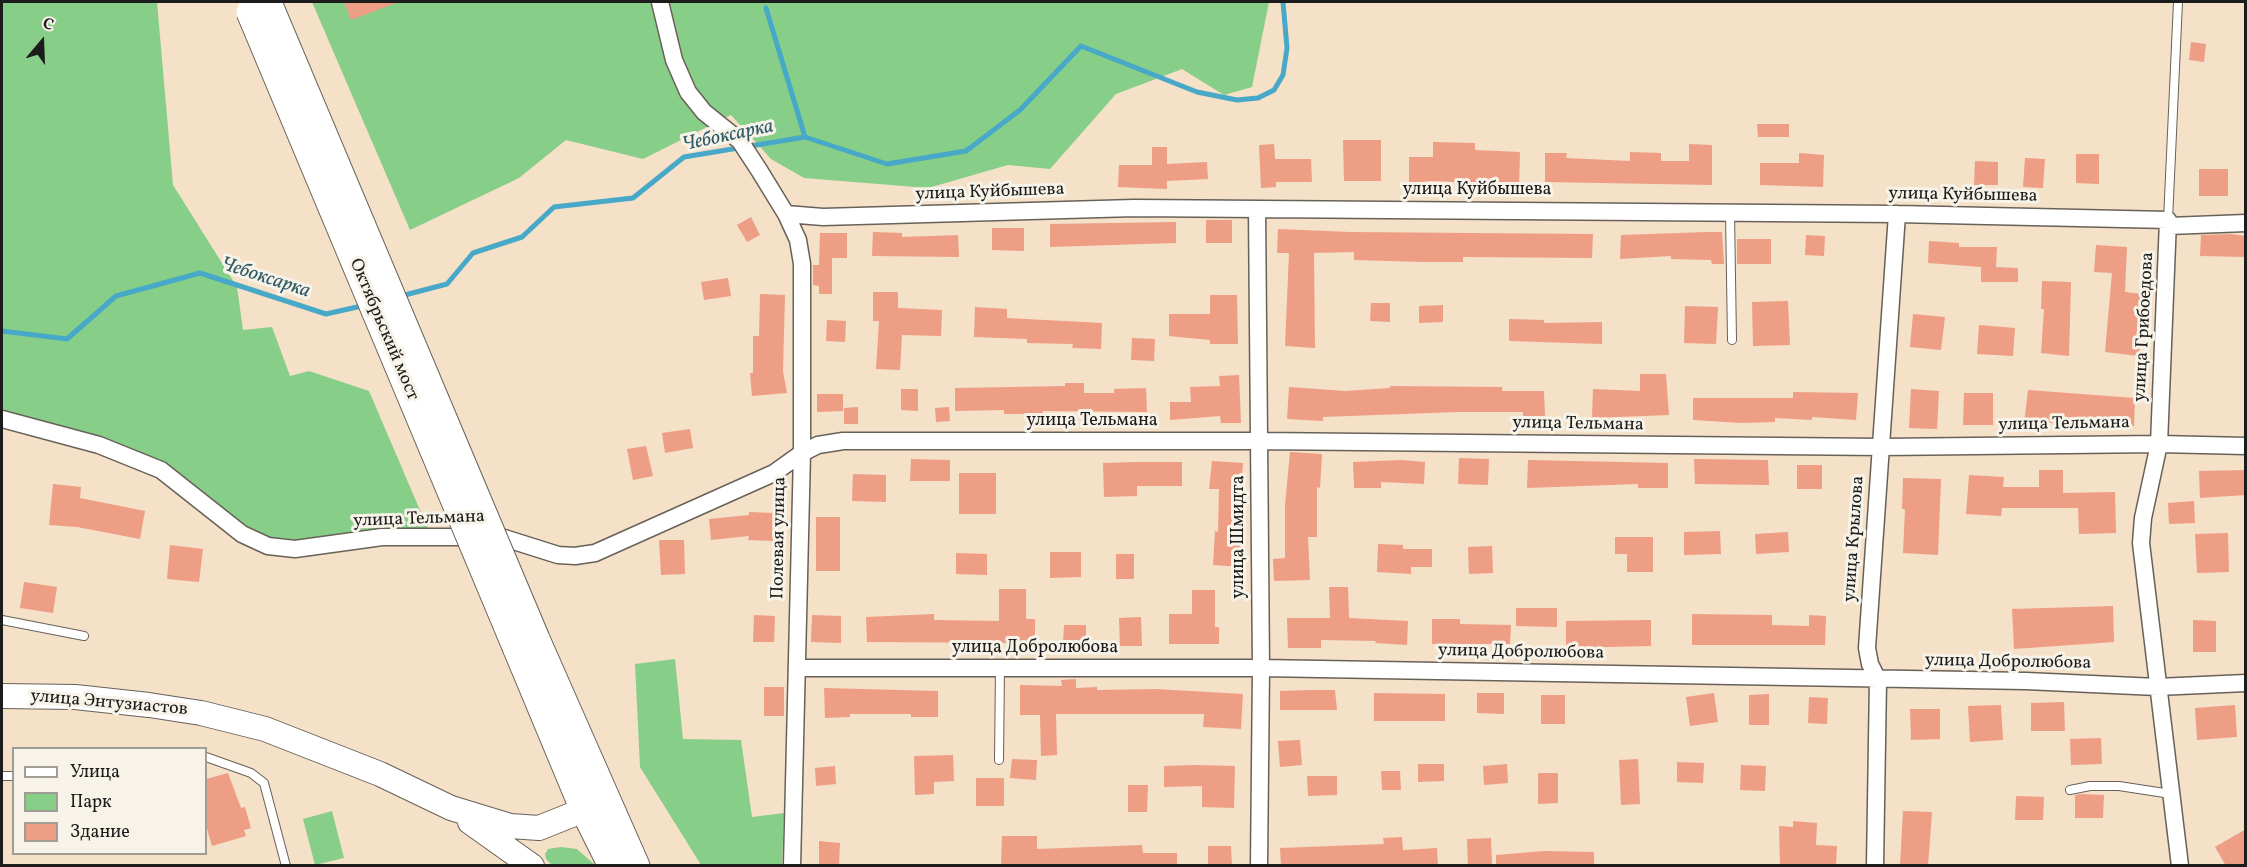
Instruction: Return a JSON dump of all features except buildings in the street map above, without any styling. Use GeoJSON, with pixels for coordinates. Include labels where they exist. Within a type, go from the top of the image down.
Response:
{"type":"FeatureCollection","features":[{"type":"Feature","properties":{"kind":"main road","name":"Октябрьский мост"},"geometry":{"type":"LineString","coordinates":[[258,5],[594,805]]}},
{"type":"Feature","properties":{"kind":"main road","name":"улица Энтузиастов"},"geometry":{"type":"LineString","coordinates":[[2,696],[75,698],[149,705],[201,713],[265,729],[380,774],[451,808],[492,822],[524,829],[546,826],[594,805]]}},
{"type":"Feature","properties":{"kind":"main road"},"geometry":{"type":"LineString","coordinates":[[594,805],[612,866]]}},
{"type":"Feature","properties":{"kind":"main road"},"geometry":{"type":"LineString","coordinates":[[594,805],[636,866]]}},
{"type":"Feature","properties":{"kind":"main road","name":"улица Энтузиастов"},"geometry":{"type":"LineString","coordinates":[[451,808],[525,864]]}},
{"type":"Feature","properties":{"kind":"street","name":"Полевая улица"},"geometry":{"type":"LineString","coordinates":[[660,2],[674,60],[688,92],[704,112],[740,141],[786,214],[798,240],[802,264],[802,453],[792,866]]}},
{"type":"Feature","properties":{"kind":"street","name":"улица Куйбышева"},"geometry":{"type":"LineString","coordinates":[[786,214],[823,217],[1134,208],[1897,214],[2168,223],[2246,223]]}},
{"type":"Feature","properties":{"kind":"street","name":"улица Шмидта"},"geometry":{"type":"LineString","coordinates":[[1257,209],[1261,668],[1259,866]]}},
{"type":"Feature","properties":{"kind":"street","name":"улица Крылова"},"geometry":{"type":"LineString","coordinates":[[1875,866],[1878,680],[1870,664],[1867,648],[1897,214]]}},
{"type":"Feature","properties":{"kind":"street","name":"улица Грибоедова"},"geometry":{"type":"LineString","coordinates":[[2168,223],[2159,444],[2143,518],[2141,543],[2180,866]]}},
{"type":"Feature","properties":{"kind":"street","name":"улица Тельмана"},"geometry":{"type":"LineString","coordinates":[[2,419],[99,445],[161,470],[242,534],[268,546],[295,549],[382,537],[501,537],[566,556],[595,553],[774,473],[802,453],[818,445],[843,441],[1259,441],[1881,447],[2159,444],[2246,446]]}},
{"type":"Feature","properties":{"kind":"street","name":"улица Добролюбова"},"geometry":{"type":"LineString","coordinates":[[796,668],[1261,668],[2026,681],[2157,687],[2246,683]]}},
{"type":"Feature","properties":{"kind":"lane","name":"улица Грибоедова"},"geometry":{"type":"LineString","coordinates":[[2168,223],[2178,2]]}},
{"type":"Feature","properties":{"kind":"lane"},"geometry":{"type":"LineString","coordinates":[[1730,213],[1732,340]]}},
{"type":"Feature","properties":{"kind":"lane"},"geometry":{"type":"LineString","coordinates":[[2,620],[84,636]]}},
{"type":"Feature","properties":{"kind":"lane"},"geometry":{"type":"LineString","coordinates":[[999,760],[1000,668]]}},
{"type":"Feature","properties":{"kind":"lane"},"geometry":{"type":"LineString","coordinates":[[207,757],[251,773],[264,783],[286,866]]}},
{"type":"Feature","properties":{"kind":"lane"},"geometry":{"type":"LineString","coordinates":[[2070,790],[2090,786],[2119,786],[2171,794]]}},
{"type":"Feature","properties":{"kind":"green space"},"geometry":{"type":"Polygon","coordinates":[[[2,2],[157,2],[173,185],[237,287],[243,330],[272,327],[290,376],[309,371],[369,391],[431,536],[268,546],[161,470],[2,419],[2,2]]]}},
{"type":"Feature","properties":{"kind":"green space"},"geometry":{"type":"Polygon","coordinates":[[[312,2],[1269,2],[1252,87],[1224,95],[1182,69],[1116,94],[1050,169],[1008,165],[928,188],[804,178],[771,159],[731,115],[643,159],[566,140],[519,178],[410,230],[312,2]]]}},
{"type":"Feature","properties":{"kind":"green space"},"geometry":{"type":"Polygon","coordinates":[[[675,659],[683,739],[741,740],[752,817],[784,813],[782,865],[701,865],[640,767],[635,664],[675,659]]]}},
{"type":"Feature","properties":{"kind":"green space"},"geometry":{"type":"Polygon","coordinates":[[[332,811],[344,858],[315,865],[303,819],[332,811]]]}},
{"type":"Feature","properties":{"kind":"green space"},"geometry":{"type":"Polygon","coordinates":[[[561,847],[577,849],[595,865],[552,865],[546,859],[545,854],[548,849],[561,847]]]}},
{"type":"Feature","properties":{"kind":"waterway","name":"Чебоксарка"},"geometry":{"type":"LineString","coordinates":[[401,296],[447,284],[473,253],[522,237],[554,207],[633,198],[684,157],[805,137],[887,164],[966,151],[1020,110],[1081,46],[1197,92],[1237,100],[1258,98],[1274,90],[1283,75],[1287,48],[1283,2]]}},
{"type":"Feature","properties":{"kind":"waterway"},"geometry":{"type":"LineString","coordinates":[[766,8],[805,137]]}},
{"type":"Feature","properties":{"kind":"waterway","name":"Чебоксарка"},"geometry":{"type":"LineString","coordinates":[[2,331],[67,339],[116,296],[200,273],[326,314],[366,305]]}}]}
